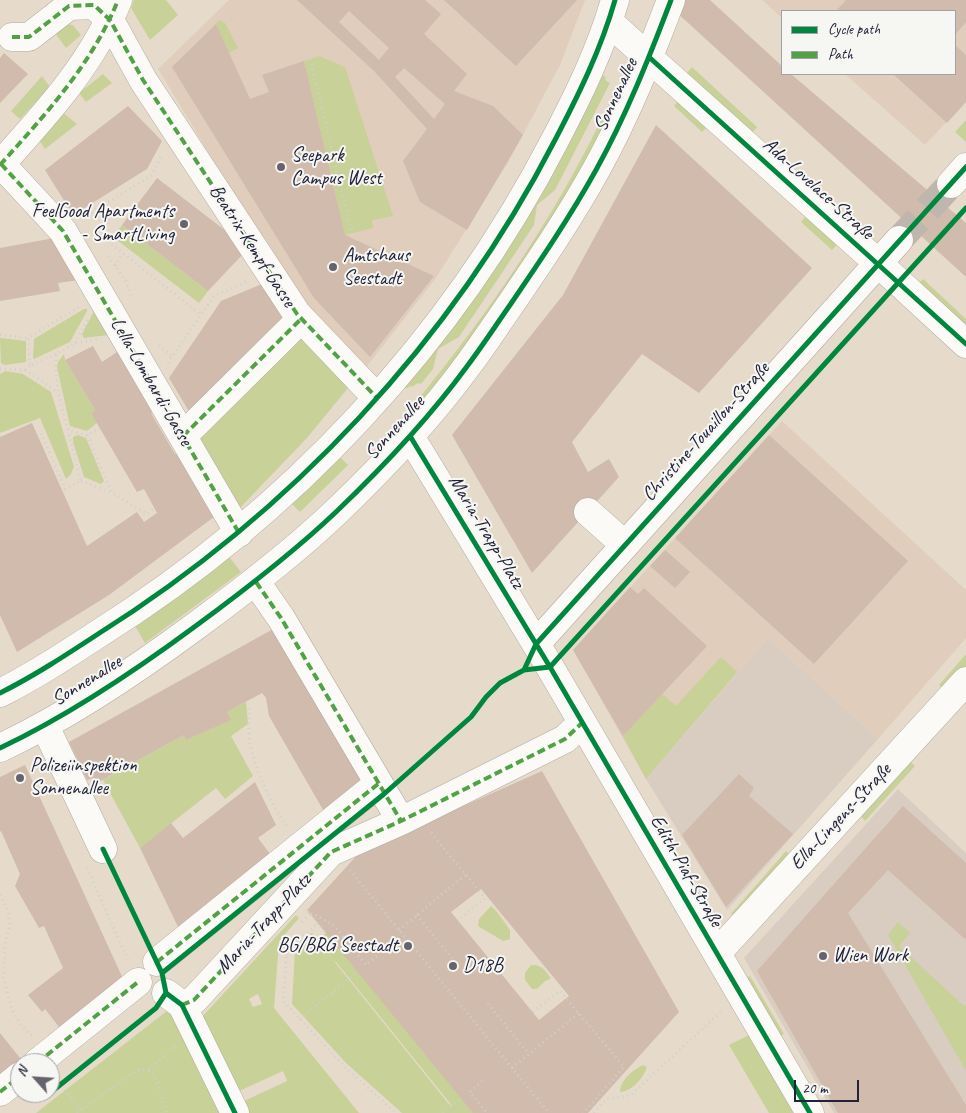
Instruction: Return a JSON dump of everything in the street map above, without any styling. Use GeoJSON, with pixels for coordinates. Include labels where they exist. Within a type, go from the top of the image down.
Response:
{"type":"FeatureCollection","features":[{"type":"Feature","properties":{"kind":"street","name":"Sonnenallee"},"geometry":{"type":"LineString","coordinates":[[0,748],[45,726],[159,654],[256,582],[335,513],[410,436],[467,366],[550,246],[596,169],[630,102],[650,58],[671,0]]}},
{"type":"Feature","properties":{"kind":"street"},"geometry":{"type":"LineString","coordinates":[[1,164],[78,73],[114,10],[94,5],[69,6],[30,37],[12,36]]}},
{"type":"Feature","properties":{"kind":"street","name":"Beatrix-Kempf-Gasse"},"geometry":{"type":"LineString","coordinates":[[114,10],[143,80],[269,271],[301,318],[377,398]]}},
{"type":"Feature","properties":{"kind":"street","name":"Sonnenallee"},"geometry":{"type":"LineString","coordinates":[[3,684],[36,674],[130,614],[239,533],[302,477],[377,398],[445,316],[499,237],[532,184],[596,58],[612,11]]}},
{"type":"Feature","properties":{"kind":"street","name":"Ada-Lovelace-Straße"},"geometry":{"type":"LineString","coordinates":[[612,11],[650,58],[966,344]]}},
{"type":"Feature","properties":{"kind":"street","name":"Lella-Lombardi-Gasse"},"geometry":{"type":"LineString","coordinates":[[1,164],[63,231],[239,533]]}},
{"type":"Feature","properties":{"kind":"street","name":"Christine-Touaillon-Straße"},"geometry":{"type":"LineString","coordinates":[[536,644],[899,240]]}},
{"type":"Feature","properties":{"kind":"street"},"geometry":{"type":"LineString","coordinates":[[183,436],[301,318]]}},
{"type":"Feature","properties":{"kind":"street","name":"Maria-Trapp-Platz"},"geometry":{"type":"LineString","coordinates":[[410,436],[536,644]]}},
{"type":"Feature","properties":{"kind":"street"},"geometry":{"type":"LineString","coordinates":[[588,512],[625,545]]}},
{"type":"Feature","properties":{"kind":"street"},"geometry":{"type":"LineString","coordinates":[[256,582],[281,618],[401,821]]}},
{"type":"Feature","properties":{"kind":"street","name":"Edith-Piaf-Straße"},"geometry":{"type":"LineString","coordinates":[[536,644],[810,1113]]}},
{"type":"Feature","properties":{"kind":"street","name":"Ella-Lingens-Straße"},"geometry":{"type":"LineString","coordinates":[[716,953],[966,681]]}},
{"type":"Feature","properties":{"kind":"street","name":"Maria-Trapp-Platz"},"geometry":{"type":"LineString","coordinates":[[181,1009],[194,1000],[331,852],[401,821],[565,739],[582,723]]}},
{"type":"Feature","properties":{"kind":"street"},"geometry":{"type":"LineString","coordinates":[[45,726],[104,849]]}},
{"type":"Feature","properties":{"kind":"street","name":"Maria-Trapp-Platz"},"geometry":{"type":"LineString","coordinates":[[157,962],[378,784]]}},
{"type":"Feature","properties":{"kind":"street"},"geometry":{"type":"LineString","coordinates":[[56,1053],[138,982]]}},
{"type":"Feature","properties":{"kind":"street"},"geometry":{"type":"LineString","coordinates":[[181,1009],[235,1113]]}},
{"type":"Feature","properties":{"kind":"street"},"geometry":{"type":"LineString","coordinates":[[0,1092],[10,1084]]}},
{"type":"Feature","properties":{"kind":"path"},"geometry":{"type":"LineString","coordinates":[[310,59],[352,233]]}},
{"type":"Feature","properties":{"kind":"path"},"geometry":{"type":"LineString","coordinates":[[63,231],[152,175],[175,130]]}},
{"type":"Feature","properties":{"kind":"path"},"geometry":{"type":"LineString","coordinates":[[96,210],[110,221],[96,240]]}},
{"type":"Feature","properties":{"kind":"path"},"geometry":{"type":"LineString","coordinates":[[100,235],[201,314]]}},
{"type":"Feature","properties":{"kind":"path"},"geometry":{"type":"LineString","coordinates":[[115,266],[123,253]]}},
{"type":"Feature","properties":{"kind":"path"},"geometry":{"type":"LineString","coordinates":[[153,385],[214,296],[269,271]]}},
{"type":"Feature","properties":{"kind":"path"},"geometry":{"type":"LineString","coordinates":[[0,335],[28,338],[101,294]]}},
{"type":"Feature","properties":{"kind":"path"},"geometry":{"type":"LineString","coordinates":[[26,370],[30,366],[75,343],[124,334]]}},
{"type":"Feature","properties":{"kind":"path"},"geometry":{"type":"LineString","coordinates":[[28,338],[30,366]]}},
{"type":"Feature","properties":{"kind":"path"},"geometry":{"type":"LineString","coordinates":[[56,354],[55,371],[58,392],[82,481]]}},
{"type":"Feature","properties":{"kind":"path"},"geometry":{"type":"LineString","coordinates":[[0,369],[26,370],[58,392]]}},
{"type":"Feature","properties":{"kind":"path"},"geometry":{"type":"LineString","coordinates":[[68,430],[87,435],[100,428]]}},
{"type":"Feature","properties":{"kind":"path"},"geometry":{"type":"LineString","coordinates":[[38,434],[41,433],[65,489],[82,481],[112,493],[147,514],[154,509]]}},
{"type":"Feature","properties":{"kind":"path"},"geometry":{"type":"LineString","coordinates":[[87,435],[112,493]]}},
{"type":"Feature","properties":{"kind":"path"},"geometry":{"type":"LineString","coordinates":[[249,708],[250,742],[261,778],[281,817]]}},
{"type":"Feature","properties":{"kind":"path"},"geometry":{"type":"LineString","coordinates":[[427,828],[485,898],[458,920]]}},
{"type":"Feature","properties":{"kind":"path"},"geometry":{"type":"LineString","coordinates":[[345,875],[356,863]]}},
{"type":"Feature","properties":{"kind":"path"},"geometry":{"type":"LineString","coordinates":[[350,870],[549,1113]]}},
{"type":"Feature","properties":{"kind":"path"},"geometry":{"type":"LineString","coordinates":[[399,930],[466,875]]}},
{"type":"Feature","properties":{"kind":"path"},"geometry":{"type":"LineString","coordinates":[[0,895],[7,908],[10,924],[5,944],[4,978],[12,1010],[38,1053]]}},
{"type":"Feature","properties":{"kind":"path"},"geometry":{"type":"LineString","coordinates":[[307,908],[326,933]]}},
{"type":"Feature","properties":{"kind":"path"},"geometry":{"type":"LineString","coordinates":[[302,922],[310,913],[335,926],[366,964],[379,954]]}},
{"type":"Feature","properties":{"kind":"path"},"geometry":{"type":"LineString","coordinates":[[417,915],[458,966]]}},
{"type":"Feature","properties":{"kind":"path"},"geometry":{"type":"LineString","coordinates":[[286,954],[318,923]]}},
{"type":"Feature","properties":{"kind":"path"},"geometry":{"type":"LineString","coordinates":[[289,935],[287,938],[283,1001],[345,1068],[396,1113]]}},
{"type":"Feature","properties":{"kind":"path"},"geometry":{"type":"LineString","coordinates":[[300,1018],[358,971]]}},
{"type":"Feature","properties":{"kind":"path"},"geometry":{"type":"LineString","coordinates":[[533,1012],[560,991],[624,1067],[583,1113]]}},
{"type":"Feature","properties":{"kind":"path"},"geometry":{"type":"LineString","coordinates":[[594,1113],[606,1099],[631,1095],[723,1011],[725,1003]]}},
{"type":"Feature","properties":{"kind":"path"},"geometry":{"type":"LineString","coordinates":[[488,1004],[529,1054]]}},
{"type":"Feature","properties":{"kind":"path"},"geometry":{"type":"LineString","coordinates":[[150,1070],[181,1009]]}},
{"type":"Feature","properties":{"kind":"path"},"geometry":{"type":"LineString","coordinates":[[512,1068],[579,1013]]}},
{"type":"Feature","properties":{"kind":"path"},"geometry":{"type":"LineString","coordinates":[[68,1079],[60,1085],[79,1112],[131,1074],[140,1070],[150,1070]]}},
{"type":"Feature","properties":{"kind":"path"},"geometry":{"type":"LineString","coordinates":[[150,1070],[156,1080],[167,1113]]}},
{"type":"Feature","properties":{"kind":"path"},"geometry":{"type":"LineString","coordinates":[[482,1082],[470,1092],[487,1113]]}},
{"type":"Feature","properties":{"kind":"path"},"geometry":{"type":"LineString","coordinates":[[443,1113],[461,1099]]}},
{"type":"Feature","properties":{"kind":"shaded area"},"geometry":{"type":"Polygon","coordinates":[[[229,0],[585,0],[560,65],[509,161],[436,278],[364,370],[303,309],[158,69],[229,0]]]}},
{"type":"Feature","properties":{"kind":"shaded area"},"geometry":{"type":"Polygon","coordinates":[[[762,0],[966,0],[966,101],[925,145],[846,75],[956,75],[956,10],[781,10],[781,17],[762,0]]]}},
{"type":"Feature","properties":{"kind":"shaded area"},"geometry":{"type":"Polygon","coordinates":[[[782,421],[966,590],[966,638],[878,739],[768,638],[646,779],[573,650],[782,421]]]}},
{"type":"Feature","properties":{"kind":"shaded area"},"geometry":{"type":"Polygon","coordinates":[[[768,638],[878,739],[727,910],[646,779],[768,638]]]}},
{"type":"Feature","properties":{"kind":"shaded area","name":"Wien Work"},"geometry":{"type":"Polygon","coordinates":[[[898,789],[966,853],[966,1113],[834,1113],[744,958],[898,789]]]}},
{"type":"Feature","properties":{"kind":"green space"},"geometry":{"type":"Polygon","coordinates":[[[134,0],[166,0],[178,15],[150,40],[131,8],[134,0]]]}},
{"type":"Feature","properties":{"kind":"green space"},"geometry":{"type":"Polygon","coordinates":[[[219,20],[225,23],[238,48],[229,53],[216,24],[219,20]]]}},
{"type":"Feature","properties":{"kind":"green space"},"geometry":{"type":"Polygon","coordinates":[[[57,23],[73,25],[81,35],[66,48],[52,29],[57,23]]]}},
{"type":"Feature","properties":{"kind":"green space"},"geometry":{"type":"Polygon","coordinates":[[[319,56],[345,67],[393,216],[372,220],[373,228],[345,235],[304,61],[319,56]]]}},
{"type":"Feature","properties":{"kind":"green space"},"geometry":{"type":"Polygon","coordinates":[[[692,67],[757,127],[752,133],[687,73],[692,67]]]}},
{"type":"Feature","properties":{"kind":"green space"},"geometry":{"type":"Polygon","coordinates":[[[103,74],[112,83],[86,102],[79,93],[103,74]]]}},
{"type":"Feature","properties":{"kind":"green space"},"geometry":{"type":"Polygon","coordinates":[[[602,75],[610,83],[555,190],[537,205],[534,225],[459,337],[438,349],[433,369],[421,384],[418,383],[412,387],[402,388],[602,75]]]}},
{"type":"Feature","properties":{"kind":"green space"},"geometry":{"type":"Polygon","coordinates":[[[42,76],[50,87],[20,119],[11,111],[42,76]]]}},
{"type":"Feature","properties":{"kind":"green space"},"geometry":{"type":"Polygon","coordinates":[[[617,86],[623,88],[586,164],[539,246],[425,402],[421,400],[422,398],[420,397],[506,283],[544,223],[585,152],[617,86]]]}},
{"type":"Feature","properties":{"kind":"green space"},"geometry":{"type":"Polygon","coordinates":[[[678,101],[707,127],[702,132],[674,106],[678,101]]]}},
{"type":"Feature","properties":{"kind":"green space"},"geometry":{"type":"Polygon","coordinates":[[[61,111],[77,124],[45,149],[37,137],[61,111]]]}},
{"type":"Feature","properties":{"kind":"green space"},"geometry":{"type":"Polygon","coordinates":[[[966,120],[966,142],[955,132],[966,120]]]}},
{"type":"Feature","properties":{"kind":"green space"},"geometry":{"type":"Polygon","coordinates":[[[806,216],[837,245],[832,250],[801,222],[806,216]]]}},
{"type":"Feature","properties":{"kind":"green space"},"geometry":{"type":"Polygon","coordinates":[[[122,225],[208,291],[199,303],[113,237],[122,225]]]}},
{"type":"Feature","properties":{"kind":"green space"},"geometry":{"type":"Polygon","coordinates":[[[923,279],[966,319],[966,327],[919,283],[923,279]]]}},
{"type":"Feature","properties":{"kind":"green space"},"geometry":{"type":"Polygon","coordinates":[[[87,309],[87,311],[70,342],[34,359],[34,339],[87,309]]]}},
{"type":"Feature","properties":{"kind":"green space"},"geometry":{"type":"Polygon","coordinates":[[[94,311],[108,335],[84,338],[82,334],[94,311]]]}},
{"type":"Feature","properties":{"kind":"green space"},"geometry":{"type":"Polygon","coordinates":[[[300,328],[352,383],[307,438],[235,513],[190,438],[300,328]]]}},
{"type":"Feature","properties":{"kind":"green space"},"geometry":{"type":"Polygon","coordinates":[[[0,338],[26,341],[26,362],[5,365],[1,363],[0,338]]]}},
{"type":"Feature","properties":{"kind":"green space"},"geometry":{"type":"Polygon","coordinates":[[[64,354],[65,360],[95,410],[91,413],[97,423],[87,431],[70,426],[57,367],[64,354]]]}},
{"type":"Feature","properties":{"kind":"green space"},"geometry":{"type":"Polygon","coordinates":[[[5,371],[23,374],[51,392],[74,467],[66,479],[40,418],[0,433],[0,374],[5,371]]]}},
{"type":"Feature","properties":{"kind":"green space"},"geometry":{"type":"Polygon","coordinates":[[[78,435],[86,438],[104,481],[101,484],[84,477],[73,442],[73,437],[78,435]]]}},
{"type":"Feature","properties":{"kind":"green space"},"geometry":{"type":"Polygon","coordinates":[[[337,454],[348,465],[300,512],[289,501],[337,454]]]}},
{"type":"Feature","properties":{"kind":"green space"},"geometry":{"type":"Polygon","coordinates":[[[227,554],[241,572],[145,643],[134,624],[227,554]]]}},
{"type":"Feature","properties":{"kind":"green space"},"geometry":{"type":"Polygon","coordinates":[[[966,654],[966,666],[944,690],[939,685],[966,654]]]}},
{"type":"Feature","properties":{"kind":"green space"},"geometry":{"type":"Polygon","coordinates":[[[721,657],[737,672],[646,779],[623,736],[662,694],[676,706],[721,657]]]}},
{"type":"Feature","properties":{"kind":"green space"},"geometry":{"type":"Polygon","coordinates":[[[246,702],[248,724],[231,736],[253,776],[225,799],[216,788],[140,848],[103,780],[184,735],[186,740],[230,720],[227,712],[246,702]]]}},
{"type":"Feature","properties":{"kind":"green space"},"geometry":{"type":"Polygon","coordinates":[[[910,761],[915,766],[865,821],[860,815],[910,761]]]}},
{"type":"Feature","properties":{"kind":"green space"},"geometry":{"type":"Polygon","coordinates":[[[786,851],[791,856],[741,911],[730,915],[786,851]]]}},
{"type":"Feature","properties":{"kind":"green space"},"geometry":{"type":"Polygon","coordinates":[[[491,906],[510,930],[510,939],[503,941],[478,926],[479,919],[491,906]]]}},
{"type":"Feature","properties":{"kind":"green space"},"geometry":{"type":"Polygon","coordinates":[[[296,915],[299,918],[279,941],[274,1008],[359,1113],[247,1113],[242,1102],[287,1081],[283,1071],[237,1092],[202,1017],[296,915]],[[258,994],[249,999],[253,1007],[262,1004],[258,994]]]}},
{"type":"Feature","properties":{"kind":"green space"},"geometry":{"type":"Polygon","coordinates":[[[898,922],[910,933],[899,946],[964,1006],[966,1004],[966,1071],[888,935],[898,922]]]}},
{"type":"Feature","properties":{"kind":"green space"},"geometry":{"type":"Polygon","coordinates":[[[327,932],[475,1113],[402,1113],[346,1063],[292,1004],[295,950],[312,933],[318,940],[327,932]],[[317,940],[453,1107],[336,962],[317,940]]]}},
{"type":"Feature","properties":{"kind":"green space"},"geometry":{"type":"Polygon","coordinates":[[[531,965],[541,967],[551,978],[537,989],[532,989],[525,980],[525,973],[531,965]]]}},
{"type":"Feature","properties":{"kind":"green space"},"geometry":{"type":"Polygon","coordinates":[[[750,976],[784,1034],[778,1038],[744,979],[750,976]]]}},
{"type":"Feature","properties":{"kind":"green space"},"geometry":{"type":"Polygon","coordinates":[[[172,1007],[222,1113],[36,1113],[49,1103],[60,1103],[60,1094],[172,1007]]]}},
{"type":"Feature","properties":{"kind":"green space"},"geometry":{"type":"Polygon","coordinates":[[[749,1035],[794,1113],[769,1113],[729,1045],[749,1035]]]}},
{"type":"Feature","properties":{"kind":"green space"},"geometry":{"type":"Polygon","coordinates":[[[643,1065],[647,1067],[640,1080],[633,1087],[620,1092],[622,1083],[631,1073],[643,1065]]]}},
{"type":"Feature","properties":{"kind":"building"},"geometry":{"type":"Polygon","coordinates":[[[297,0],[425,0],[441,14],[424,34],[467,74],[454,91],[493,106],[523,135],[467,230],[420,202],[403,161],[427,129],[374,71],[297,0]],[[349,11],[339,22],[379,60],[389,48],[349,11]],[[404,68],[395,77],[434,119],[445,104],[404,68]]]}},
{"type":"Feature","properties":{"kind":"building"},"geometry":{"type":"Polygon","coordinates":[[[444,0],[577,0],[516,66],[444,0]]]}},
{"type":"Feature","properties":{"kind":"building"},"geometry":{"type":"Polygon","coordinates":[[[663,0],[710,0],[781,65],[781,75],[792,75],[966,223],[966,277],[663,0]]]}},
{"type":"Feature","properties":{"kind":"building"},"geometry":{"type":"Polygon","coordinates":[[[846,0],[966,0],[966,22],[956,34],[956,10],[837,10],[846,0]]]}},
{"type":"Feature","properties":{"kind":"building","name":"Seepark Campus West"},"geometry":{"type":"Polygon","coordinates":[[[216,24],[250,99],[269,92],[262,75],[304,61],[345,235],[434,276],[370,357],[314,298],[172,67],[216,24]]]}},
{"type":"Feature","properties":{"kind":"building"},"geometry":{"type":"Polygon","coordinates":[[[956,46],[966,55],[966,102],[947,123],[894,75],[956,75],[956,46]]]}},
{"type":"Feature","properties":{"kind":"building"},"geometry":{"type":"Polygon","coordinates":[[[4,53],[28,74],[0,103],[0,58],[4,53]]]}},
{"type":"Feature","properties":{"kind":"building"},"geometry":{"type":"Polygon","coordinates":[[[128,106],[162,141],[147,169],[73,215],[45,170],[128,106]]]}},
{"type":"Feature","properties":{"kind":"building"},"geometry":{"type":"Polygon","coordinates":[[[656,125],[812,268],[699,393],[642,354],[572,442],[588,472],[609,459],[619,477],[532,573],[452,435],[563,295],[656,125]]]}},
{"type":"Feature","properties":{"kind":"building"},"geometry":{"type":"Polygon","coordinates":[[[157,178],[235,238],[243,254],[208,291],[122,225],[157,178]]]}},
{"type":"Feature","properties":{"kind":"building"},"geometry":{"type":"Polygon","coordinates":[[[54,238],[79,280],[58,283],[60,291],[0,301],[0,248],[54,238]]]}},
{"type":"Feature","properties":{"kind":"building"},"geometry":{"type":"Polygon","coordinates":[[[262,284],[287,325],[193,418],[169,378],[221,301],[262,284]]]}},
{"type":"Feature","properties":{"kind":"building"},"geometry":{"type":"Polygon","coordinates":[[[93,346],[102,362],[120,350],[157,410],[151,413],[175,454],[180,451],[218,514],[109,595],[17,652],[0,615],[0,437],[32,423],[87,546],[137,512],[144,522],[157,513],[144,489],[137,492],[91,413],[95,410],[65,360],[93,346]]]}},
{"type":"Feature","properties":{"kind":"building"},"geometry":{"type":"Polygon","coordinates":[[[769,435],[908,561],[814,664],[675,538],[769,435]]]}},
{"type":"Feature","properties":{"kind":"building"},"geometry":{"type":"Polygon","coordinates":[[[665,550],[690,572],[675,588],[650,566],[665,550]]]}},
{"type":"Feature","properties":{"kind":"building"},"geometry":{"type":"Polygon","coordinates":[[[630,587],[638,594],[644,588],[707,646],[623,736],[573,650],[630,587]]]}},
{"type":"Feature","properties":{"kind":"building"},"geometry":{"type":"Polygon","coordinates":[[[275,628],[367,783],[326,815],[269,716],[266,698],[262,693],[227,712],[231,720],[186,740],[184,735],[97,783],[94,778],[87,780],[69,742],[275,628]]]}},
{"type":"Feature","properties":{"kind":"building"},"geometry":{"type":"Polygon","coordinates":[[[25,765],[125,983],[63,1032],[45,1009],[42,1012],[28,995],[63,968],[44,926],[39,928],[15,886],[20,874],[0,832],[0,777],[25,765]]]}},
{"type":"Feature","properties":{"kind":"building","name":"D18B"},"geometry":{"type":"Polygon","coordinates":[[[542,771],[679,1012],[588,1113],[473,1113],[307,910],[360,852],[542,771]],[[481,889],[451,912],[539,1020],[569,996],[481,889]]]}},
{"type":"Feature","properties":{"kind":"building"},"geometry":{"type":"Polygon","coordinates":[[[739,774],[754,788],[749,796],[793,834],[726,907],[682,835],[739,774]]]}},
{"type":"Feature","properties":{"kind":"building"},"geometry":{"type":"Polygon","coordinates":[[[255,782],[276,825],[258,838],[273,858],[181,933],[140,848],[171,823],[183,838],[255,782]]]}},
{"type":"Feature","properties":{"kind":"building","name":"Wien Work"},"geometry":{"type":"Polygon","coordinates":[[[903,806],[966,863],[966,940],[888,870],[848,913],[966,1105],[966,1113],[838,1113],[757,971],[903,806]]]}},
{"type":"Feature","properties":{"kind":"building"},"geometry":{"type":"Polygon","coordinates":[[[0,1033],[16,1053],[10,1053],[10,1073],[0,1083],[0,1033]]]}},
{"type":"Feature","properties":{"kind":"tunnel"},"geometry":{"type":"LineString","coordinates":[[899,240],[951,184]]}},
{"type":"Feature","properties":{"kind":"marked path"},"geometry":{"type":"LineString","coordinates":[[0,165],[51,107],[82,67],[108,23],[118,0]]}},
{"type":"Feature","properties":{"kind":"marked path"},"geometry":{"type":"LineString","coordinates":[[12,37],[29,37],[69,6],[94,5],[110,20],[143,80],[297,314],[377,398]]}},
{"type":"Feature","properties":{"kind":"marked path"},"geometry":{"type":"LineString","coordinates":[[1,164],[63,231],[239,533]]}},
{"type":"Feature","properties":{"kind":"marked path"},"geometry":{"type":"LineString","coordinates":[[183,436],[301,319]]}},
{"type":"Feature","properties":{"kind":"marked path"},"geometry":{"type":"LineString","coordinates":[[256,582],[281,618],[401,821]]}},
{"type":"Feature","properties":{"kind":"marked path"},"geometry":{"type":"LineString","coordinates":[[182,1005],[194,1000],[331,852],[401,821],[565,739],[582,723]]}},
{"type":"Feature","properties":{"kind":"marked path"},"geometry":{"type":"LineString","coordinates":[[157,962],[378,784]]}},
{"type":"Feature","properties":{"kind":"marked path"},"geometry":{"type":"LineString","coordinates":[[49,1053],[138,982]]}},
{"type":"Feature","properties":{"kind":"marked path"},"geometry":{"type":"LineString","coordinates":[[0,1092],[10,1084]]}},
{"type":"Feature","properties":{"kind":"cycle path"},"geometry":{"type":"LineString","coordinates":[[0,693],[25,680],[98,634],[168,586],[236,534],[300,478],[360,417],[415,353],[467,285],[513,214],[555,140],[581,88],[603,36],[615,0]]}},
{"type":"Feature","properties":{"kind":"cycle path"},"geometry":{"type":"LineString","coordinates":[[0,748],[52,721],[102,691],[174,642],[233,598],[287,556],[321,526],[406,441],[474,358],[576,205],[607,150],[627,108],[671,0]]}},
{"type":"Feature","properties":{"kind":"cycle path"},"geometry":{"type":"LineString","coordinates":[[650,58],[966,344]]}},
{"type":"Feature","properties":{"kind":"cycle path"},"geometry":{"type":"LineString","coordinates":[[524,670],[536,644],[966,167]]}},
{"type":"Feature","properties":{"kind":"cycle path"},"geometry":{"type":"LineString","coordinates":[[162,973],[384,794],[471,717],[486,697],[500,683],[524,670],[550,667],[966,208]]}},
{"type":"Feature","properties":{"kind":"cycle path"},"geometry":{"type":"LineString","coordinates":[[410,436],[550,667],[810,1113]]}},
{"type":"Feature","properties":{"kind":"cycle path"},"geometry":{"type":"LineString","coordinates":[[60,1085],[156,1008],[166,993],[162,973],[103,849]]}},
{"type":"Feature","properties":{"kind":"cycle path"},"geometry":{"type":"LineString","coordinates":[[166,993],[182,1005],[235,1113]]}},
{"type":"Feature","properties":{"kind":"place","name":"Seepark Campus West"},"geometry":{"type":"Point","coordinates":[281,167]}},
{"type":"Feature","properties":{"kind":"place","name":"FeelGood Apartments - SmartLiving"},"geometry":{"type":"Point","coordinates":[184,224]}},
{"type":"Feature","properties":{"kind":"place","name":"Amtshaus Seestadt"},"geometry":{"type":"Point","coordinates":[333,267]}},
{"type":"Feature","properties":{"kind":"place","name":"Polizeiinspektion Sonnenallee"},"geometry":{"type":"Point","coordinates":[20,778]}},
{"type":"Feature","properties":{"kind":"place","name":"BG/BRG Seestadt"},"geometry":{"type":"Point","coordinates":[408,946]}},
{"type":"Feature","properties":{"kind":"place","name":"Wien Work"},"geometry":{"type":"Point","coordinates":[823,956]}},
{"type":"Feature","properties":{"kind":"place","name":"D18B"},"geometry":{"type":"Point","coordinates":[453,966]}}]}
